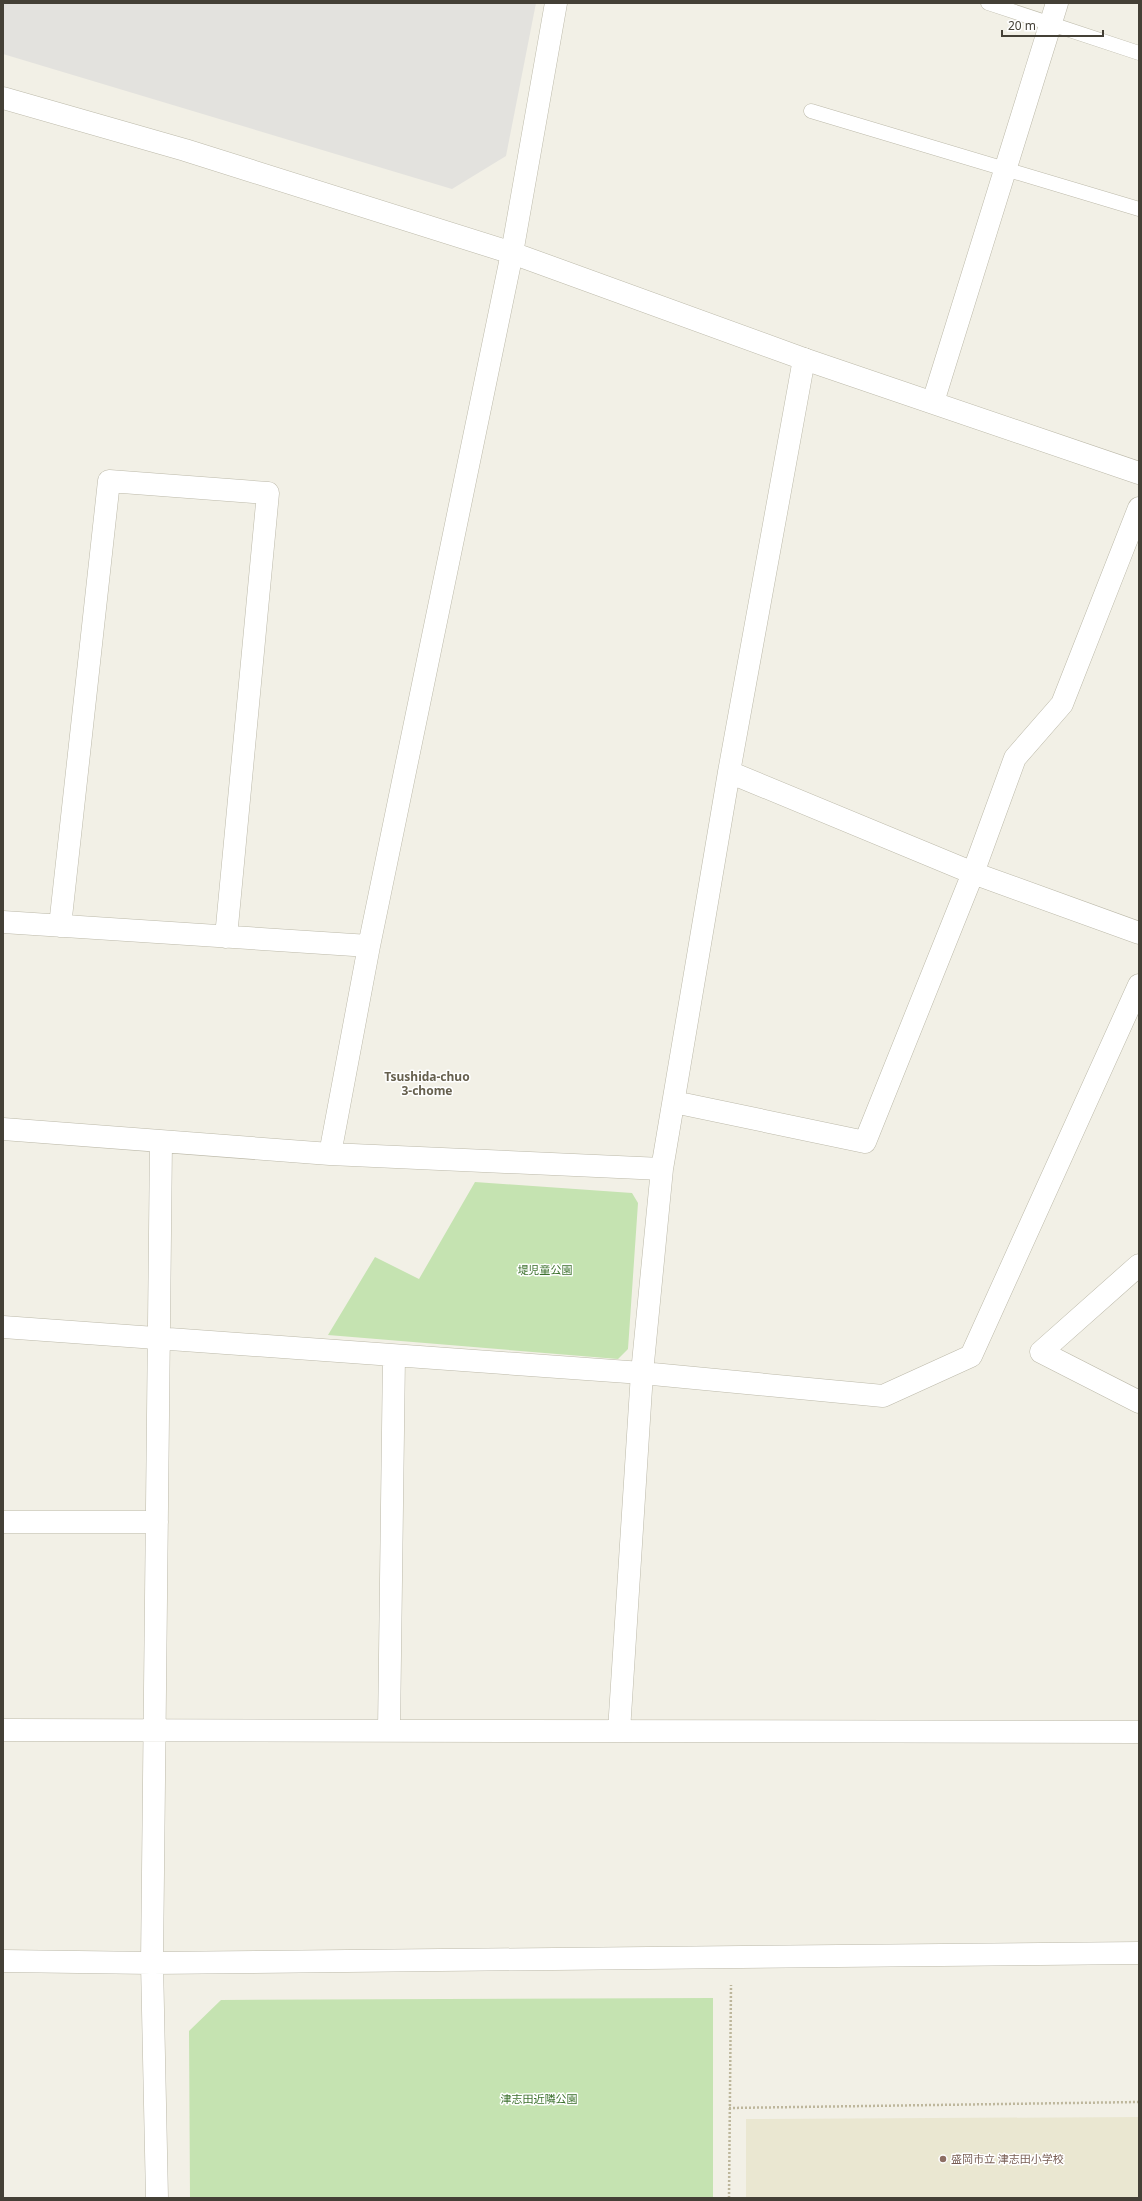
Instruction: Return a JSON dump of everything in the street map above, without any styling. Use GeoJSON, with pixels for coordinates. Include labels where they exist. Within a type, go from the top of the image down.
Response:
{"type":"FeatureCollection","features":[{"type":"Feature","properties":{"kind":"street"},"geometry":{"type":"LineString","coordinates":[[330,1154],[369,946],[512,254],[556,3]]}},
{"type":"Feature","properties":{"kind":"street"},"geometry":{"type":"LineString","coordinates":[[933,402],[1054,13]]}},
{"type":"Feature","properties":{"kind":"street"},"geometry":{"type":"LineString","coordinates":[[3,98],[186,150],[512,254],[804,359],[1139,472]]}},
{"type":"Feature","properties":{"kind":"street"},"geometry":{"type":"LineString","coordinates":[[619,1731],[642,1373],[662,1169],[729,772],[804,359]]}},
{"type":"Feature","properties":{"kind":"street"},"geometry":{"type":"LineString","coordinates":[[60,926],[109,481],[268,493],[226,937]]}},
{"type":"Feature","properties":{"kind":"street"},"geometry":{"type":"LineString","coordinates":[[674,1102],[865,1142],[973,873],[1015,758],[1062,704],[1139,508]]}},
{"type":"Feature","properties":{"kind":"street"},"geometry":{"type":"LineString","coordinates":[[729,772],[973,873],[1139,933]]}},
{"type":"Feature","properties":{"kind":"street"},"geometry":{"type":"LineString","coordinates":[[3,922],[369,946]]}},
{"type":"Feature","properties":{"kind":"street"},"geometry":{"type":"LineString","coordinates":[[3,1328],[642,1373],[883,1396],[971,1356],[1139,985]]}},
{"type":"Feature","properties":{"kind":"street"},"geometry":{"type":"LineString","coordinates":[[3,1129],[330,1154],[662,1169]]}},
{"type":"Feature","properties":{"kind":"street"},"geometry":{"type":"LineString","coordinates":[[157,2198],[152,1963],[161,1142]]}},
{"type":"Feature","properties":{"kind":"street"},"geometry":{"type":"LineString","coordinates":[[1139,1265],[1041,1352],[1139,1402]]}},
{"type":"Feature","properties":{"kind":"street"},"geometry":{"type":"LineString","coordinates":[[389,1730],[394,1356]]}},
{"type":"Feature","properties":{"kind":"street"},"geometry":{"type":"LineString","coordinates":[[3,1522],[157,1522]]}},
{"type":"Feature","properties":{"kind":"street"},"geometry":{"type":"LineString","coordinates":[[3,1730],[1139,1732]]}},
{"type":"Feature","properties":{"kind":"street"},"geometry":{"type":"LineString","coordinates":[[3,1961],[152,1963],[1139,1953]]}},
{"type":"Feature","properties":{"kind":"lane"},"geometry":{"type":"LineString","coordinates":[[988,3],[1054,13],[1139,53]]}},
{"type":"Feature","properties":{"kind":"lane"},"geometry":{"type":"LineString","coordinates":[[811,111],[1139,209]]}},
{"type":"Feature","properties":{"kind":"path"},"geometry":{"type":"LineString","coordinates":[[729,2198],[732,1957]]}},
{"type":"Feature","properties":{"kind":"path"},"geometry":{"type":"LineString","coordinates":[[729,2108],[1139,2102]]}},
{"type":"Feature","properties":{"kind":"shaded area"},"geometry":{"type":"Polygon","coordinates":[[[3,3],[536,3],[506,156],[452,189],[3,54],[3,3]]]}},
{"type":"Feature","properties":{"kind":"shaded area","name":"盛岡市立 津志田小学校"},"geometry":{"type":"Polygon","coordinates":[[[1139,2117],[1139,2198],[746,2198],[746,2119],[1139,2117]]]}},
{"type":"Feature","properties":{"kind":"green space","name":"堤児童公園"},"geometry":{"type":"Polygon","coordinates":[[[475,1182],[632,1193],[638,1203],[628,1349],[618,1359],[328,1335],[375,1257],[419,1279],[475,1182]]]}},
{"type":"Feature","properties":{"kind":"green space","name":"津志田近隣公園"},"geometry":{"type":"Polygon","coordinates":[[[713,1998],[713,2198],[190,2198],[189,2031],[221,2000],[713,1998]]]}},
{"type":"Feature","properties":{"kind":"place","name":"盛岡市立 津志田小学校"},"geometry":{"type":"Point","coordinates":[943,2159]}},
{"type":"Feature","properties":{"kind":"district","name":"Tsushida-chuo 3-chome"},"geometry":{"type":"Point","coordinates":[427,1084]}}]}
